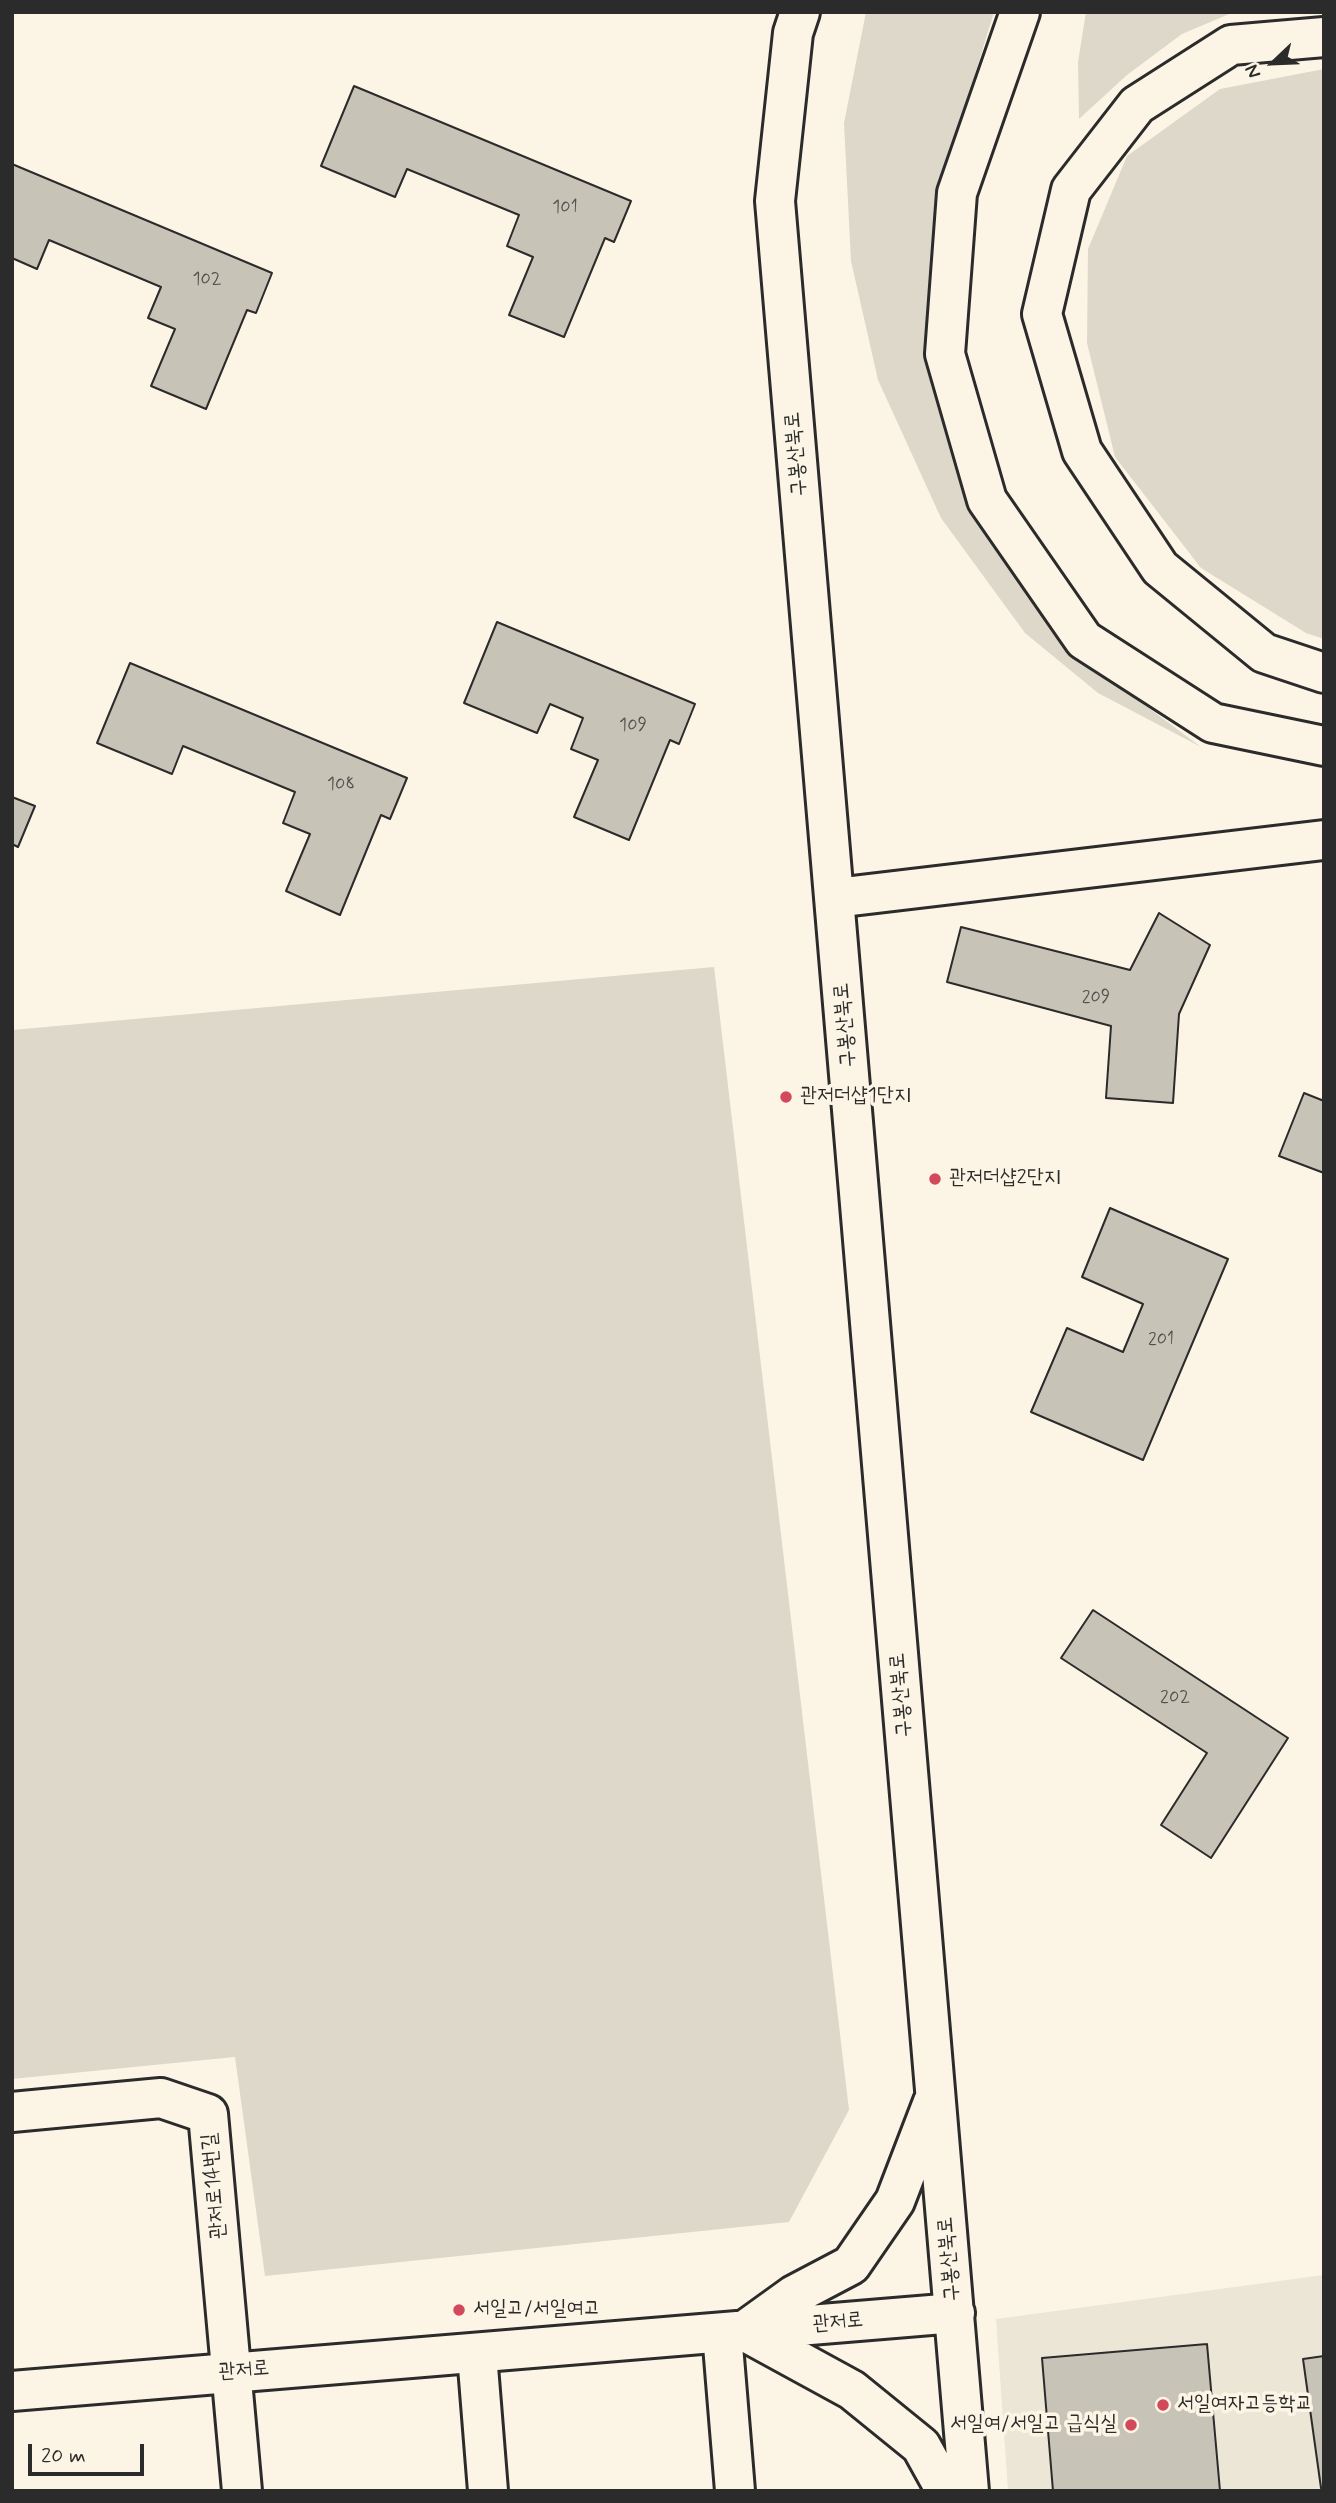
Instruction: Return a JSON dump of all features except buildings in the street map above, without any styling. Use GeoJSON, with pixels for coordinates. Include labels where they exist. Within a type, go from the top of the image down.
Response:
{"type":"FeatureCollection","features":[{"type":"Feature","properties":{"kind":"main road","name":"구봉산북로"},"geometry":{"type":"LineString","coordinates":[[800,12],[793,33],[775,201],[969,2491]]}},
{"type":"Feature","properties":{"kind":"main road"},"geometry":{"type":"LineString","coordinates":[[1020,12],[957,193],[945,354],[987,500],[1084,640],[1213,723],[1324,746]]}},
{"type":"Feature","properties":{"kind":"main road"},"geometry":{"type":"LineString","coordinates":[[1324,37],[1231,45],[1137,105],[1071,190],[1042,314],[1082,451],[1160,568],[1264,653],[1324,673]]}},
{"type":"Feature","properties":{"kind":"main road"},"geometry":{"type":"LineString","coordinates":[[835,898],[1324,840]]}},
{"type":"Feature","properties":{"kind":"main road"},"geometry":{"type":"LineString","coordinates":[[733,2332],[850,2265],[895,2201],[936,2095]]}},
{"type":"Feature","properties":{"kind":"main road","name":"관저로14번길"},"geometry":{"type":"LineString","coordinates":[[12,2112],[162,2098],[208,2114],[233,2372]]}},
{"type":"Feature","properties":{"kind":"main road","name":"관저로"},"geometry":{"type":"LineString","coordinates":[[12,2391],[955,2313]]}},
{"type":"Feature","properties":{"kind":"main road"},"geometry":{"type":"LineString","coordinates":[[733,2332],[736,2491]]}},
{"type":"Feature","properties":{"kind":"main road"},"geometry":{"type":"LineString","coordinates":[[733,2332],[852,2390],[921,2446],[946,2491]]}},
{"type":"Feature","properties":{"kind":"main road"},"geometry":{"type":"LineString","coordinates":[[477,2354],[488,2491]]}},
{"type":"Feature","properties":{"kind":"main road"},"geometry":{"type":"LineString","coordinates":[[233,2372],[242,2491]]}},
{"type":"Feature","properties":{"kind":"shaded area"},"geometry":{"type":"Polygon","coordinates":[[[866,12],[994,12],[941,186],[926,338],[973,504],[1071,650],[1201,747],[1098,693],[1025,633],[941,518],[878,380],[851,261],[844,123],[866,12]]]}},
{"type":"Feature","properties":{"kind":"shaded area"},"geometry":{"type":"Polygon","coordinates":[[[1086,12],[1234,12],[1182,34],[1127,75],[1079,119],[1078,62],[1086,12]]]}},
{"type":"Feature","properties":{"kind":"shaded area"},"geometry":{"type":"Polygon","coordinates":[[[1324,69],[1324,639],[1306,633],[1201,568],[1115,457],[1087,343],[1088,249],[1127,156],[1220,89],[1324,69]]]}},
{"type":"Feature","properties":{"kind":"shaded area"},"geometry":{"type":"Polygon","coordinates":[[[714,967],[849,2110],[789,2222],[265,2276],[235,2057],[12,2079],[12,1030],[714,967]]]}},
{"type":"Feature","properties":{"kind":"shaded area","name":"서일여자고등학교"},"geometry":{"type":"Polygon","coordinates":[[[1324,2275],[1324,2491],[1008,2491],[996,2319],[1324,2275]]]}},
{"type":"Feature","properties":{"kind":"place","name":"관저더샵1단지"},"geometry":{"type":"Point","coordinates":[786,1097]}},
{"type":"Feature","properties":{"kind":"place","name":"관저더샵2단지"},"geometry":{"type":"Point","coordinates":[935,1179]}},
{"type":"Feature","properties":{"kind":"place","name":"서일고/서일여고"},"geometry":{"type":"Point","coordinates":[459,2310]}},
{"type":"Feature","properties":{"kind":"place","name":"서일여자고등학교"},"geometry":{"type":"Point","coordinates":[1163,2405]}},
{"type":"Feature","properties":{"kind":"place","name":"서일여/서일고 급식실"},"geometry":{"type":"Point","coordinates":[1131,2425]}}]}
